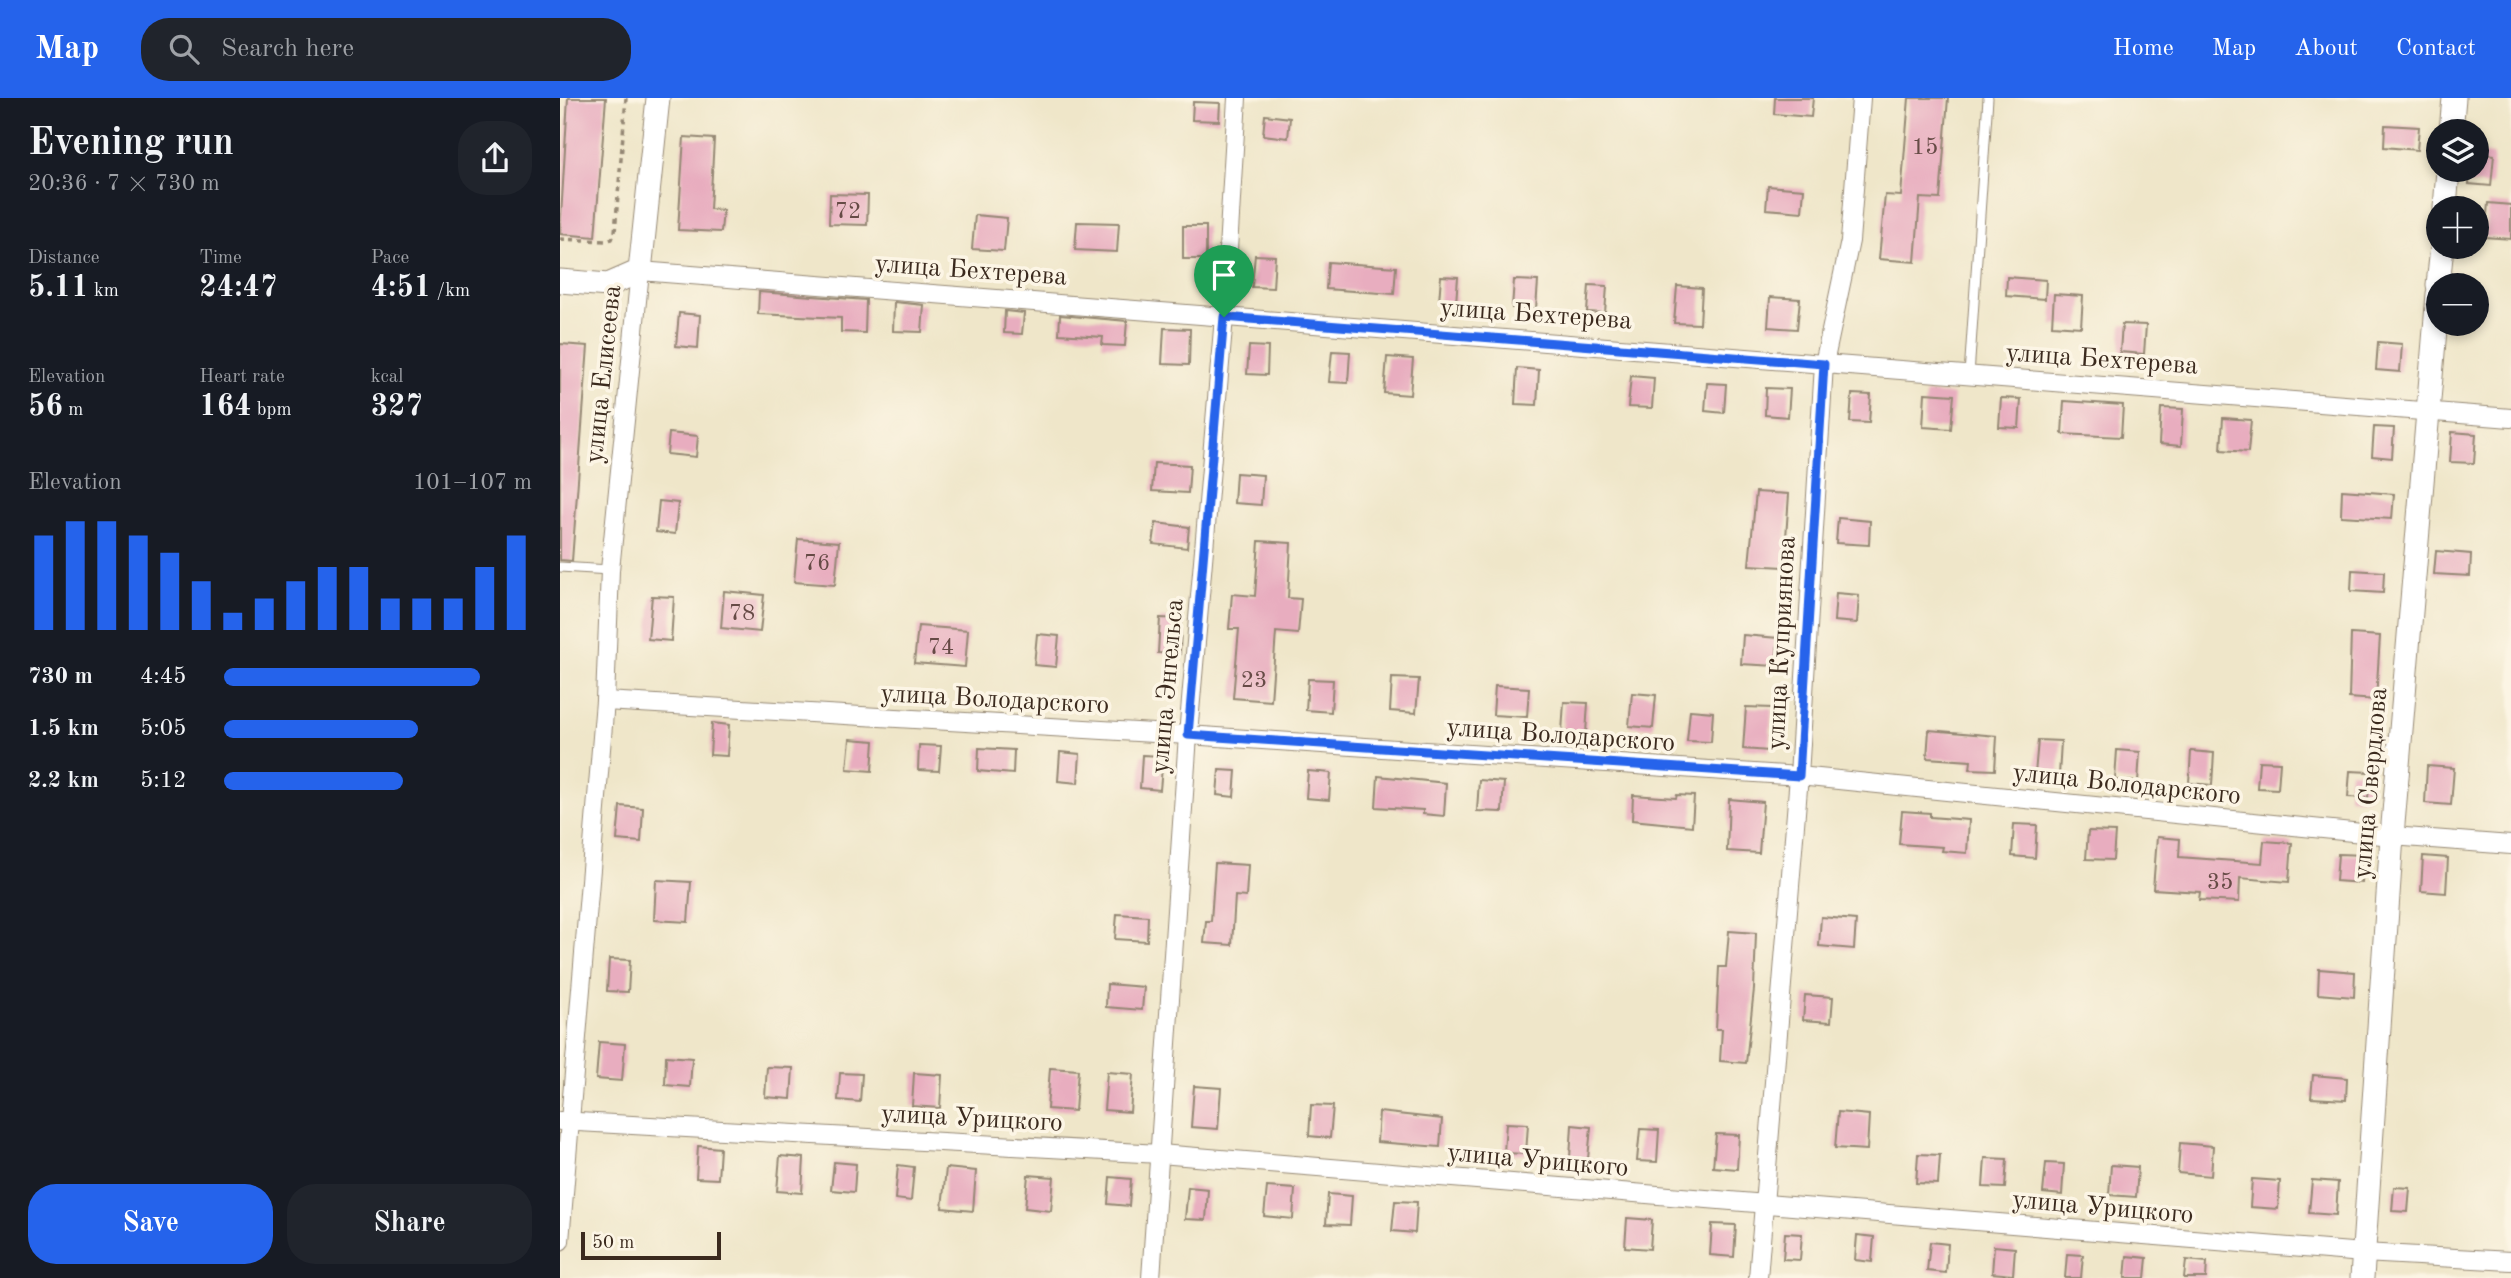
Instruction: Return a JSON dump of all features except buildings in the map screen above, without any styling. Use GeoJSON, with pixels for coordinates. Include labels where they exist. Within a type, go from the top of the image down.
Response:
{"type":"FeatureCollection","features":[{"type":"Feature","properties":{"kind":"street","name":"улица Елисеева"},"geometry":{"type":"LineString","coordinates":[[560,1241],[565,1121],[606,701],[610,569],[658,98]]}},
{"type":"Feature","properties":{"kind":"street","name":"улица Энгельса"},"geometry":{"type":"LineString","coordinates":[[1151,1278],[1188,735],[1224,317],[1237,98]]}},
{"type":"Feature","properties":{"kind":"street","name":"улица Куприянова"},"geometry":{"type":"LineString","coordinates":[[1758,1278],[1799,776],[1824,364],[1850,241],[1861,98]]}},
{"type":"Feature","properties":{"kind":"street"},"geometry":{"type":"LineString","coordinates":[[2452,119],[2454,98]]}},
{"type":"Feature","properties":{"kind":"street","name":"улица Бехтерева"},"geometry":{"type":"LineString","coordinates":[[560,281],[608,285],[640,271],[2511,418]]}},
{"type":"Feature","properties":{"kind":"street","name":"улица Свердлова"},"geometry":{"type":"LineString","coordinates":[[2362,1278],[2392,836],[2434,336]]}},
{"type":"Feature","properties":{"kind":"street","name":"улица Володарского"},"geometry":{"type":"LineString","coordinates":[[606,701],[1188,735],[1799,776],[2392,836],[2511,845]]}},
{"type":"Feature","properties":{"kind":"street","name":"улица Урицкого"},"geometry":{"type":"LineString","coordinates":[[565,1121],[1160,1154],[2363,1253],[2511,1261]]}},
{"type":"Feature","properties":{"kind":"lane"},"geometry":{"type":"LineString","coordinates":[[1969,375],[1988,98]]}},
{"type":"Feature","properties":{"kind":"lane"},"geometry":{"type":"LineString","coordinates":[[560,568],[610,569]]}},
{"type":"Feature","properties":{"kind":"path"},"geometry":{"type":"LineString","coordinates":[[560,239],[612,239],[615,232],[626,98]]}},
{"type":"Feature","properties":{"kind":"route"},"geometry":{"type":"LineString","coordinates":[[1224,317],[1824,364],[1799,776],[1188,735],[1224,317]]}}]}
